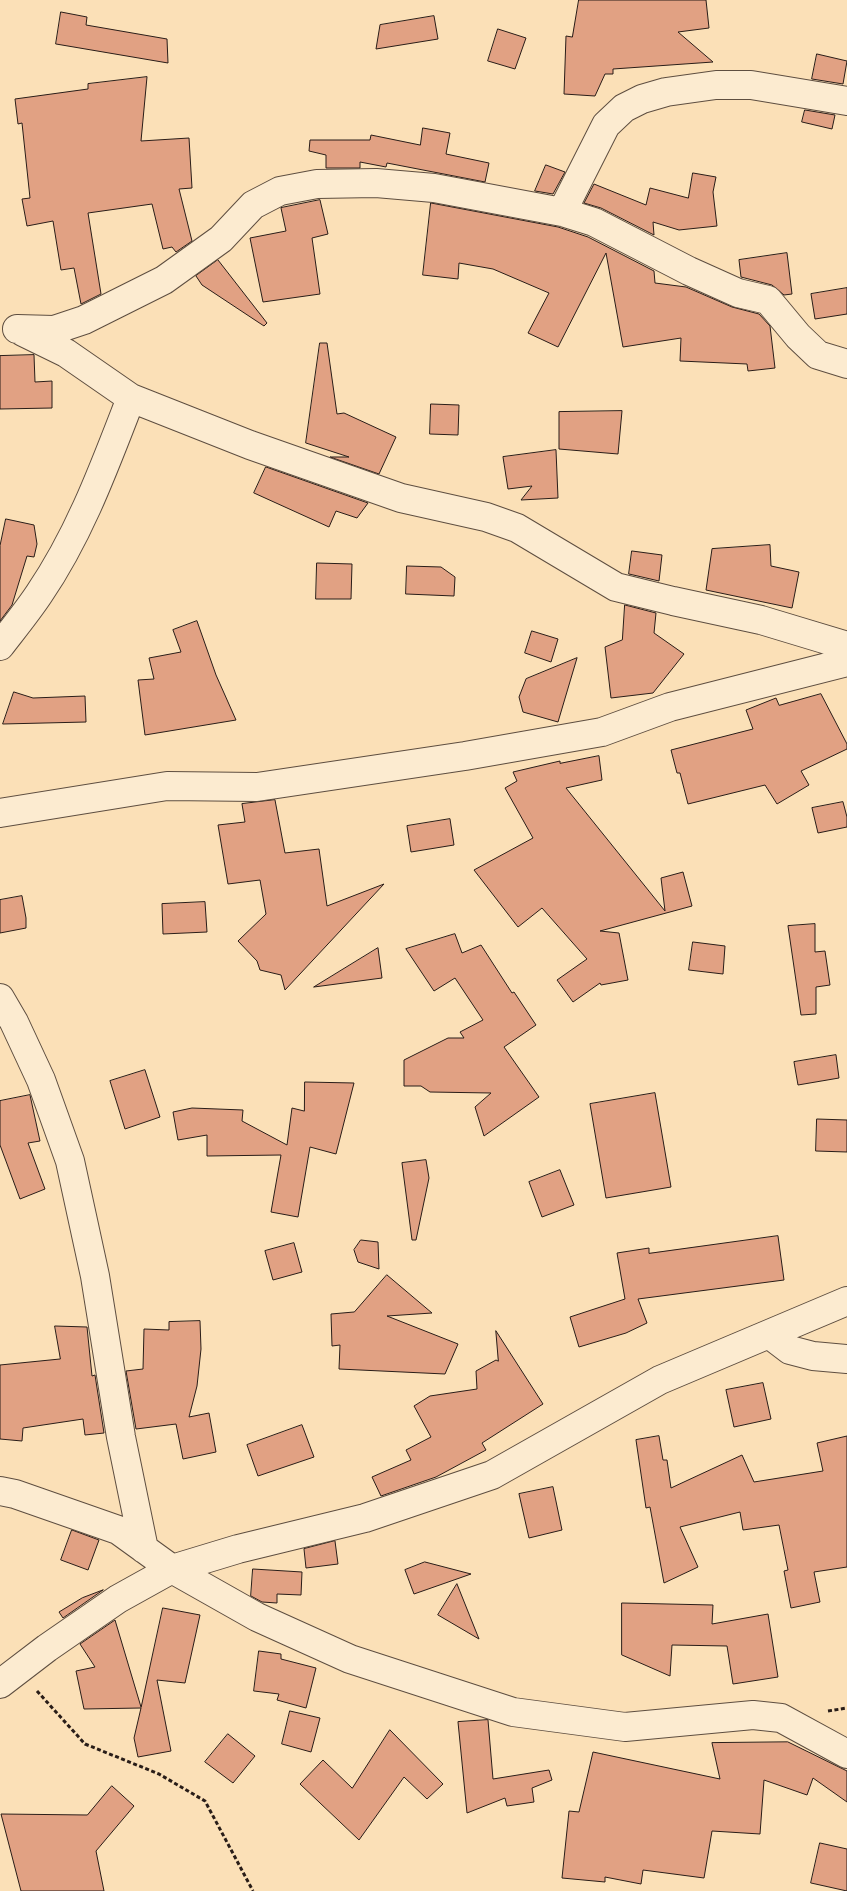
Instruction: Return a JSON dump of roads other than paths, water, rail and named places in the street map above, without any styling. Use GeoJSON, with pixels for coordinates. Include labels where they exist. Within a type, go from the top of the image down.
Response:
{"type":"FeatureCollection","features":[{"type":"Feature","properties":{"kind":"street"},"geometry":{"type":"LineString","coordinates":[[562,212],[606,125],[624,108],[642,99],[666,92],[716,85],[751,85],[847,101]]}},
{"type":"Feature","properties":{"kind":"street"},"geometry":{"type":"LineString","coordinates":[[8,328],[54,330],[77,322],[164,280],[221,239],[254,205],[280,191],[317,184],[376,183],[434,188],[562,212],[594,222],[689,271],[738,292],[768,300],[798,336],[818,355],[847,364]]}},
{"type":"Feature","properties":{"kind":"street"},"geometry":{"type":"LineString","coordinates":[[8,328],[66,353],[131,398],[250,445],[401,498],[486,517],[517,528],[616,587],[761,620],[847,646]]}},
{"type":"Feature","properties":{"kind":"street"},"geometry":{"type":"LineString","coordinates":[[0,646],[40,593],[67,546],[98,484],[131,398]]}},
{"type":"Feature","properties":{"kind":"street"},"geometry":{"type":"LineString","coordinates":[[0,813],[167,786],[257,787],[465,756],[602,732],[670,707],[847,662]]}},
{"type":"Feature","properties":{"kind":"street"},"geometry":{"type":"LineString","coordinates":[[0,998],[14,1022],[41,1080],[70,1161],[95,1276],[121,1438],[144,1549]]}},
{"type":"Feature","properties":{"kind":"street"},"geometry":{"type":"LineString","coordinates":[[9,1677],[46,1648],[118,1599],[172,1569],[238,1549],[366,1518],[492,1475],[660,1380],[847,1301]]}},
{"type":"Feature","properties":{"kind":"street"},"geometry":{"type":"LineString","coordinates":[[769,1334],[790,1350],[813,1356],[847,1359]]}},
{"type":"Feature","properties":{"kind":"street"},"geometry":{"type":"LineString","coordinates":[[0,1491],[15,1494],[118,1530],[172,1569],[256,1617],[350,1658],[513,1712],[626,1727],[753,1715],[781,1718],[847,1754]]}}]}
